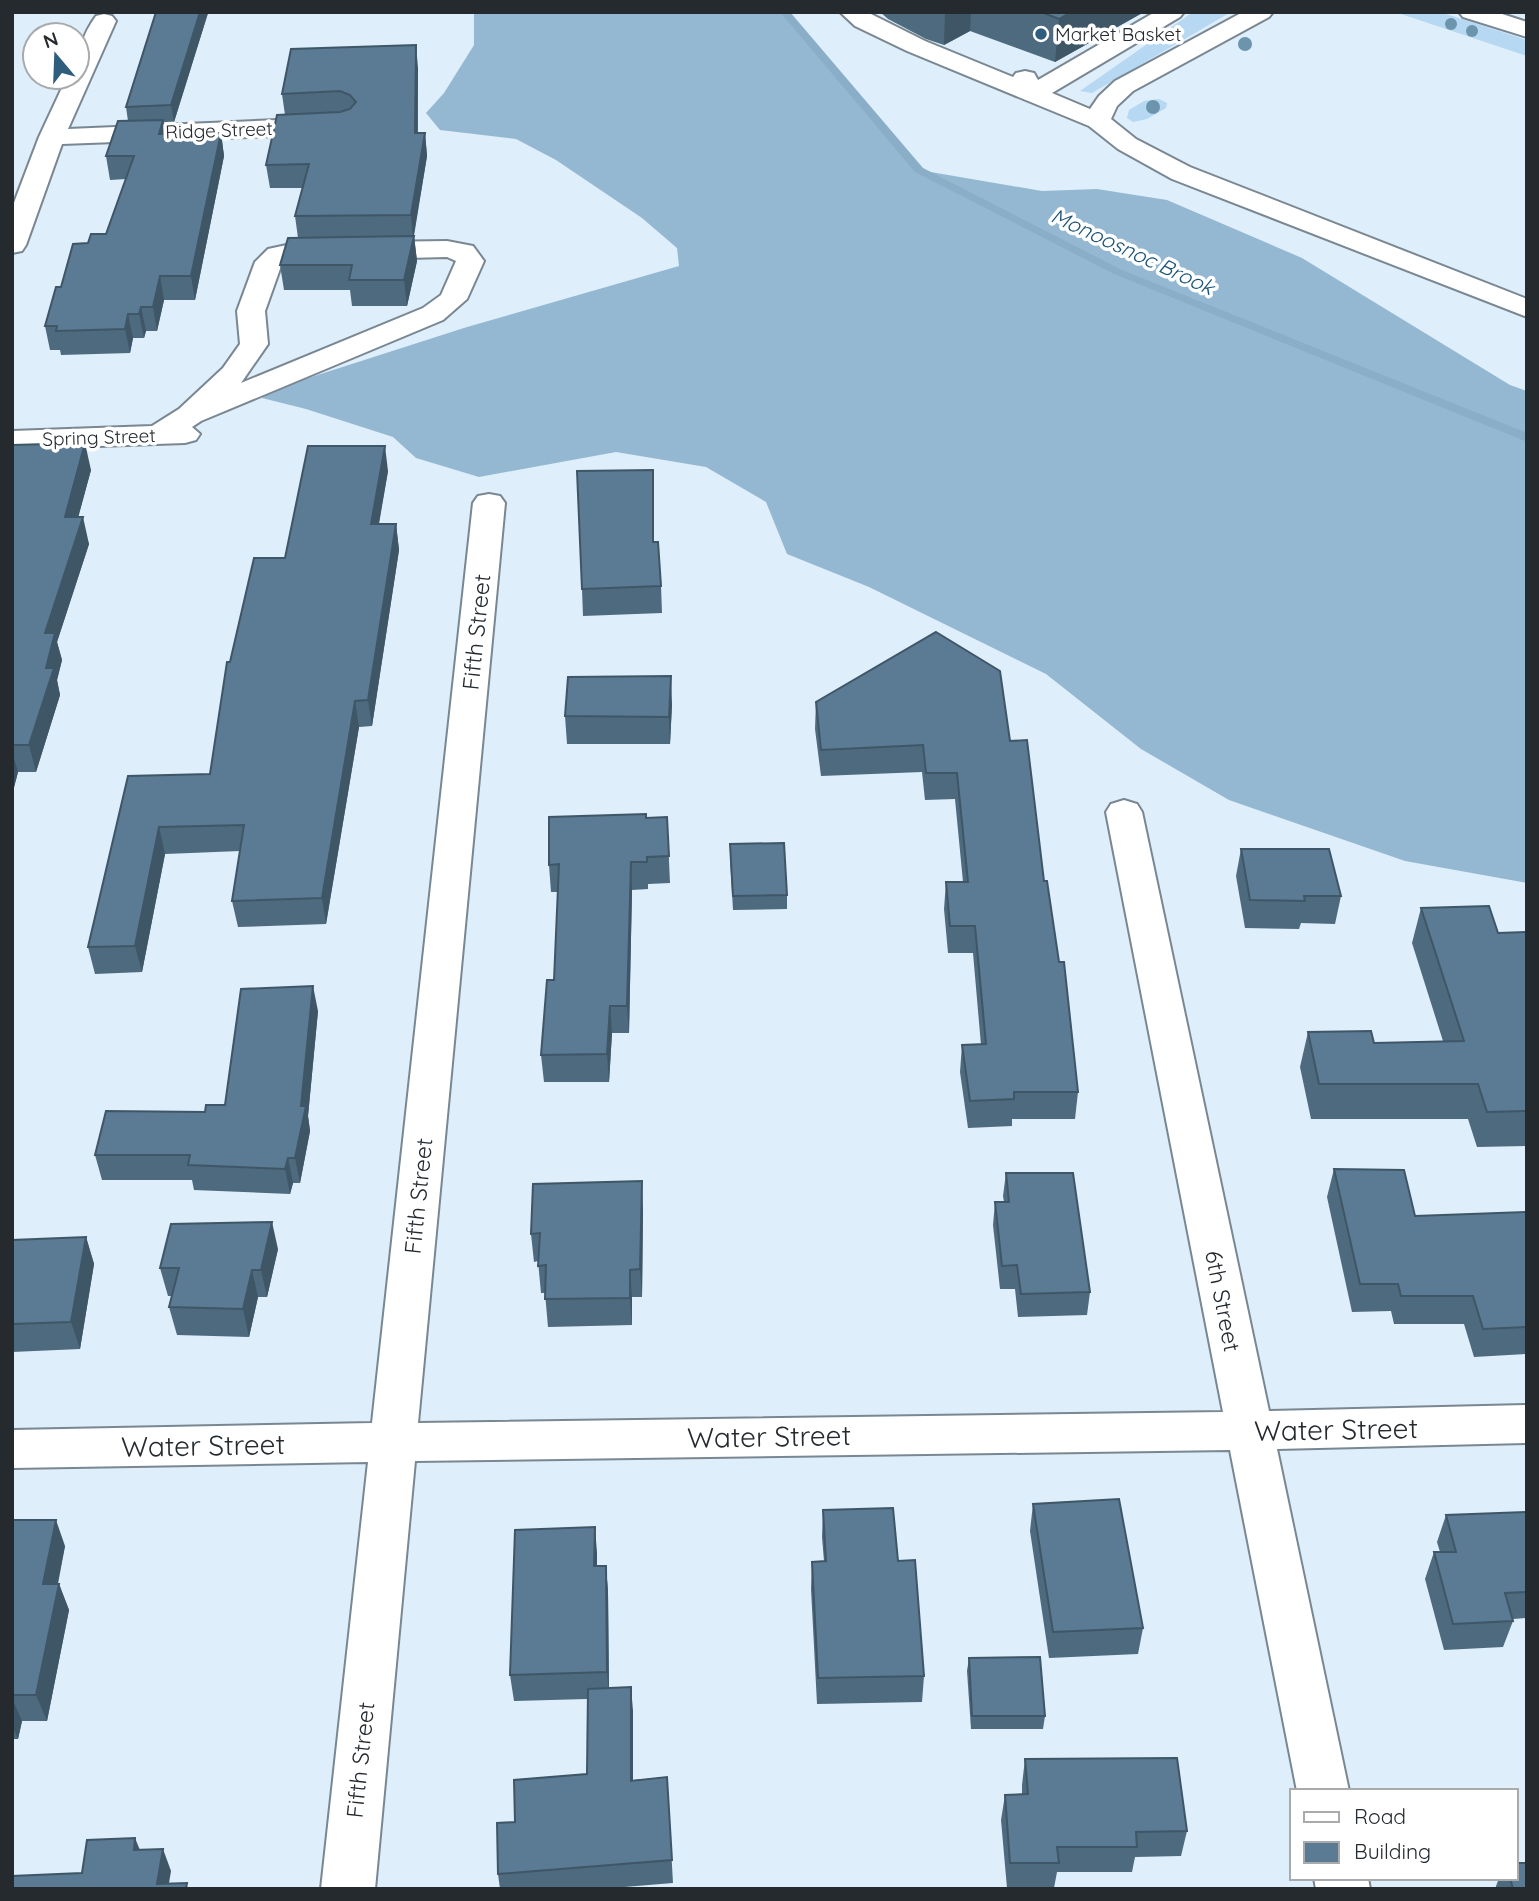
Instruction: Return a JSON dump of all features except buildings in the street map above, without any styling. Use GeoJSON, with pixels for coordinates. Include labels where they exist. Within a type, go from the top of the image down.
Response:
{"type":"FeatureCollection","features":[{"type":"Feature","properties":{"kind":"street"},"geometry":{"type":"LineString","coordinates":[[852,12],[863,21],[916,46],[1098,121],[1127,144],[1181,173],[1527,309]]}},
{"type":"Feature","properties":{"kind":"street"},"geometry":{"type":"LineString","coordinates":[[889,12],[919,23]]}},
{"type":"Feature","properties":{"kind":"street"},"geometry":{"type":"LineString","coordinates":[[1032,94],[1172,12]]}},
{"type":"Feature","properties":{"kind":"street"},"geometry":{"type":"LineString","coordinates":[[1098,121],[1100,111],[1108,99],[1124,86],[1261,12]]}},
{"type":"Feature","properties":{"kind":"street"},"geometry":{"type":"LineString","coordinates":[[1471,12],[1527,30]]}},
{"type":"Feature","properties":{"kind":"street"},"geometry":{"type":"LineString","coordinates":[[12,245],[52,137],[104,21]]}},
{"type":"Feature","properties":{"kind":"street"},"geometry":{"type":"LineString","coordinates":[[1014,61],[1032,94]]}},
{"type":"Feature","properties":{"kind":"street","name":"Ridge Street"},"geometry":{"type":"LineString","coordinates":[[52,137],[343,125]]}},
{"type":"Feature","properties":{"kind":"street"},"geometry":{"type":"LineString","coordinates":[[447,248],[463,252],[470,261],[453,299],[433,314],[378,339],[299,367],[178,428],[234,374],[254,344],[251,311],[269,262],[278,255],[296,251],[447,248]]}},
{"type":"Feature","properties":{"kind":"street","name":"Spring Street"},"geometry":{"type":"LineString","coordinates":[[12,440],[178,428]]}},
{"type":"Feature","properties":{"kind":"street","name":"Fifth Street"},"geometry":{"type":"LineString","coordinates":[[348,1889],[489,503]]}},
{"type":"Feature","properties":{"kind":"street","name":"6th Street"},"geometry":{"type":"LineString","coordinates":[[1124,812],[1323,1789]]}},
{"type":"Feature","properties":{"kind":"street","name":"Water Street"},"geometry":{"type":"LineString","coordinates":[[12,1449],[393,1440],[1249,1431],[1527,1424]]}},
{"type":"Feature","properties":{"kind":"shaded area"},"geometry":{"type":"Polygon","coordinates":[[[474,12],[785,12],[919,170],[1042,191],[1097,189],[1167,200],[1302,258],[1510,385],[1527,391],[1527,883],[1405,861],[1229,800],[1141,749],[1046,674],[869,587],[787,554],[766,502],[706,467],[616,452],[479,477],[416,458],[393,437],[262,398],[274,389],[467,327],[679,266],[677,248],[642,218],[556,160],[516,139],[440,130],[426,113],[444,93],[474,45],[474,12]]]}},
{"type":"Feature","properties":{"kind":"shaded area"},"geometry":{"type":"Polygon","coordinates":[[[1193,12],[1231,12],[1092,93],[1080,91],[1193,12]]]}},
{"type":"Feature","properties":{"kind":"shaded area"},"geometry":{"type":"Polygon","coordinates":[[[1395,12],[1440,12],[1527,40],[1527,56],[1395,12]]]}},
{"type":"Feature","properties":{"kind":"shaded area"},"geometry":{"type":"Polygon","coordinates":[[[1159,99],[1167,103],[1166,108],[1147,119],[1133,122],[1127,118],[1129,110],[1144,101],[1159,99]]]}},
{"type":"Feature","properties":{"kind":"waterway","name":"Monoosnoc Brook"},"geometry":{"type":"LineString","coordinates":[[785,12],[919,170],[1118,272],[1527,438]]}},
{"type":"Feature","properties":{"kind":"place","name":"Market Basket"},"geometry":{"type":"Point","coordinates":[1041,34]}}]}
